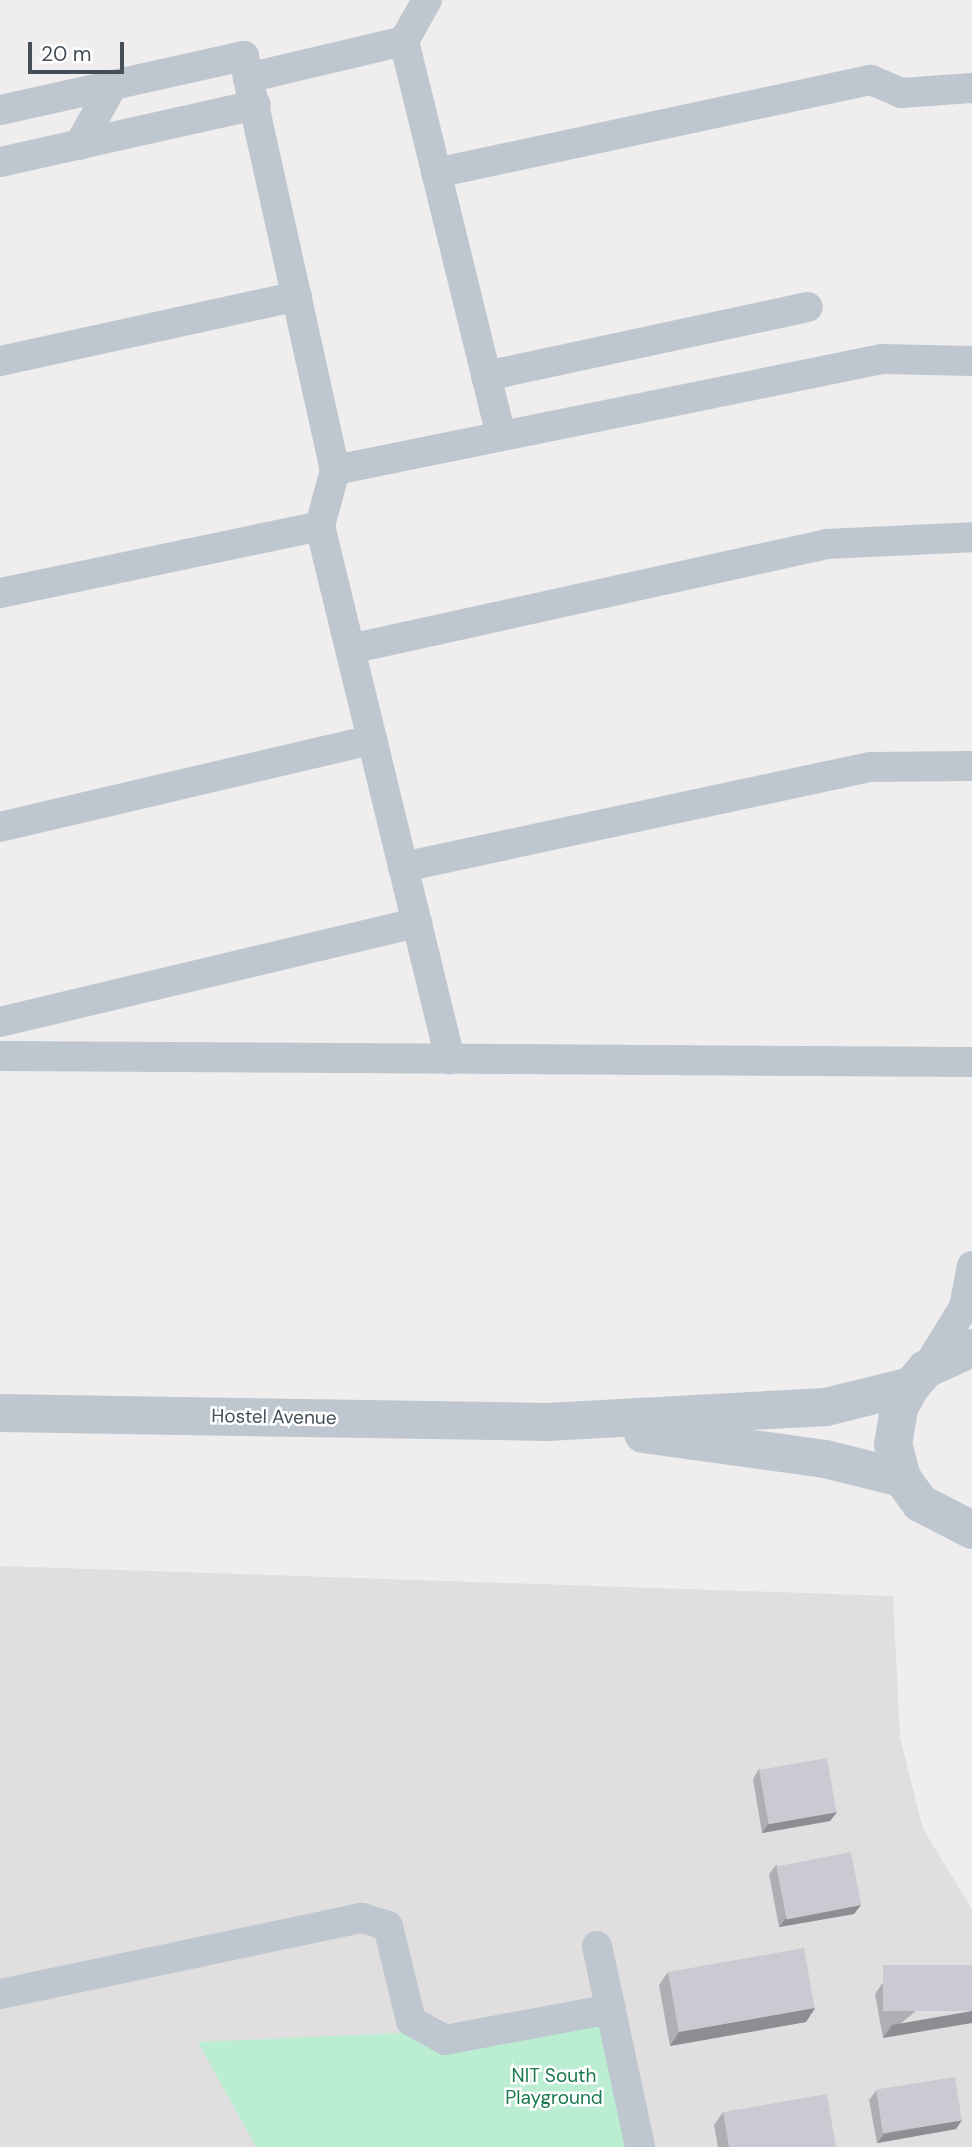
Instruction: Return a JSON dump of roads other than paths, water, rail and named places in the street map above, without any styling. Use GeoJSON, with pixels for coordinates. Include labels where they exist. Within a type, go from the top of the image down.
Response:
{"type":"FeatureCollection","features":[{"type":"Feature","properties":{"kind":"street"},"geometry":{"type":"LineString","coordinates":[[0,162],[79,145],[252,92],[404,41],[427,0]]}},
{"type":"Feature","properties":{"kind":"street"},"geometry":{"type":"LineString","coordinates":[[404,41],[501,436]]}},
{"type":"Feature","properties":{"kind":"street"},"geometry":{"type":"LineString","coordinates":[[0,110],[244,56],[335,470],[320,526],[450,1059]]}},
{"type":"Feature","properties":{"kind":"street"},"geometry":{"type":"LineString","coordinates":[[436,173],[871,80],[901,93],[972,88]]}},
{"type":"Feature","properties":{"kind":"street"},"geometry":{"type":"LineString","coordinates":[[79,145],[113,85]]}},
{"type":"Feature","properties":{"kind":"street"},"geometry":{"type":"LineString","coordinates":[[0,361],[297,296]]}},
{"type":"Feature","properties":{"kind":"street"},"geometry":{"type":"LineString","coordinates":[[486,376],[808,307]]}},
{"type":"Feature","properties":{"kind":"street"},"geometry":{"type":"LineString","coordinates":[[335,470],[882,359],[972,361]]}},
{"type":"Feature","properties":{"kind":"street"},"geometry":{"type":"LineString","coordinates":[[0,593],[320,526]]}},
{"type":"Feature","properties":{"kind":"street"},"geometry":{"type":"LineString","coordinates":[[350,649],[826,544],[972,537]]}},
{"type":"Feature","properties":{"kind":"street"},"geometry":{"type":"LineString","coordinates":[[0,827],[372,740]]}},
{"type":"Feature","properties":{"kind":"street"},"geometry":{"type":"LineString","coordinates":[[403,867],[870,767],[972,765]]}},
{"type":"Feature","properties":{"kind":"street"},"geometry":{"type":"LineString","coordinates":[[0,1022],[417,923]]}},
{"type":"Feature","properties":{"kind":"street"},"geometry":{"type":"LineString","coordinates":[[34,1056],[55,1009]]}},
{"type":"Feature","properties":{"kind":"street"},"geometry":{"type":"LineString","coordinates":[[0,1056],[972,1062]]}},
{"type":"Feature","properties":{"kind":"street"},"geometry":{"type":"LineString","coordinates":[[972,1266],[964,1307],[918,1377],[894,1431],[902,1478],[928,1511],[972,1530]]}},
{"type":"Feature","properties":{"kind":"street","name":"Hostel Avenue"},"geometry":{"type":"LineString","coordinates":[[0,1413],[547,1422],[826,1407],[918,1377],[972,1349]]}},
{"type":"Feature","properties":{"kind":"street","name":"Hostel Avenue"},"geometry":{"type":"LineString","coordinates":[[547,1422],[825,1458],[902,1478]]}},
{"type":"Feature","properties":{"kind":"street"},"geometry":{"type":"LineString","coordinates":[[0,1994],[362,1918],[388,1926],[411,2021],[445,2040],[611,2009]]}},
{"type":"Feature","properties":{"kind":"street"},"geometry":{"type":"LineString","coordinates":[[597,1946],[640,2147]]}},
{"type":"Feature","properties":{"kind":"park label","name":"NIT South Playground"},"geometry":{"type":"Point","coordinates":[554,2087]}}]}
